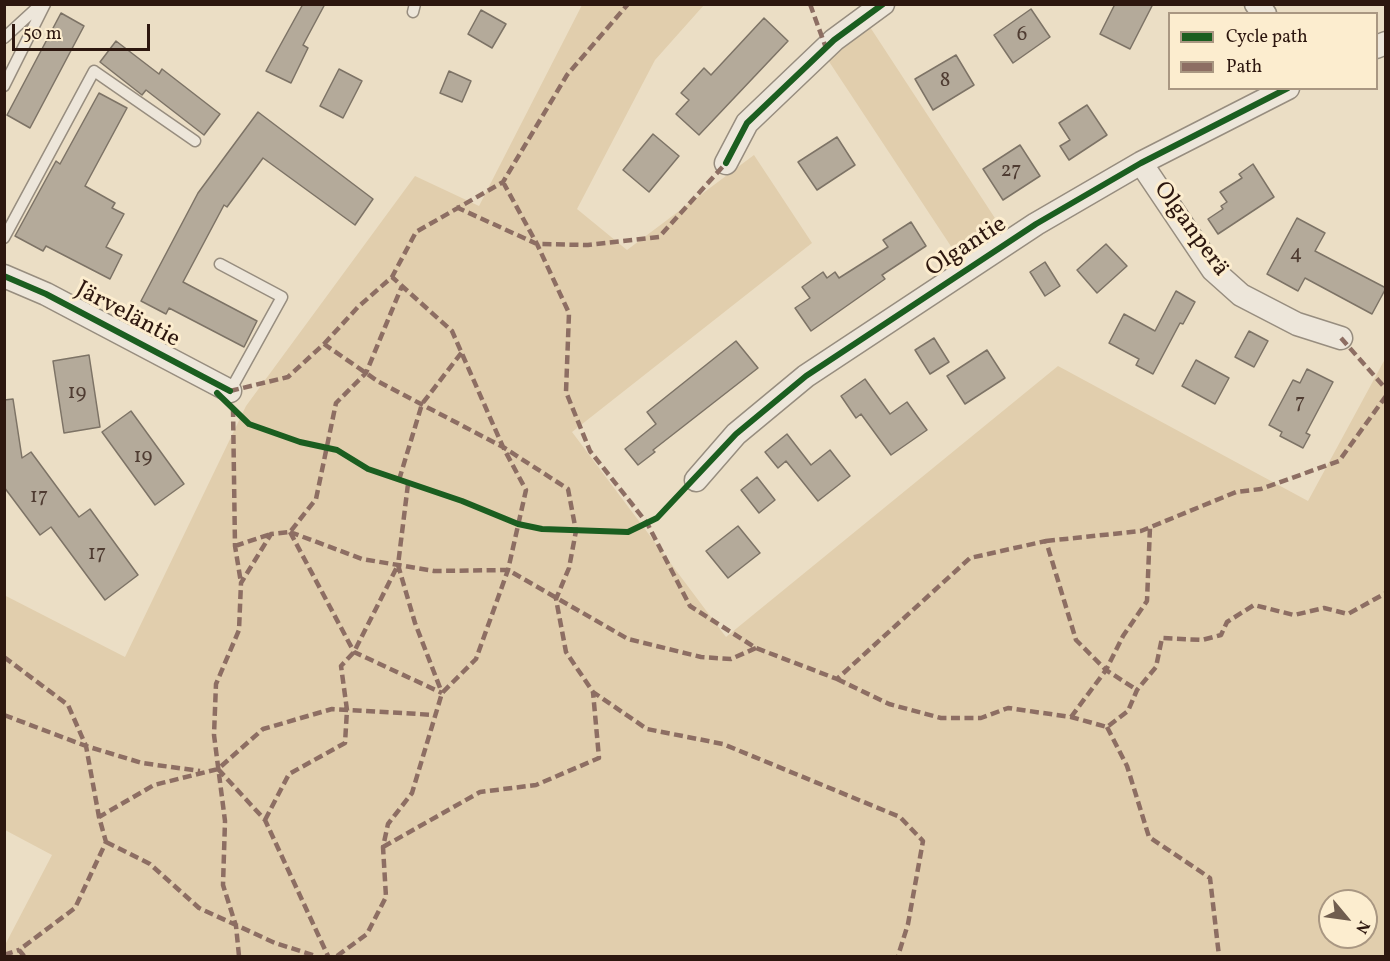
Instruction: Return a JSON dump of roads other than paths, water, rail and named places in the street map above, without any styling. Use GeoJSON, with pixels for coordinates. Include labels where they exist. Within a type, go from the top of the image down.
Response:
{"type":"FeatureCollection","features":[{"type":"Feature","properties":{"kind":"street"},"geometry":{"type":"LineString","coordinates":[[726,164],[747,123],[834,40],[883,4]]}},
{"type":"Feature","properties":{"kind":"street","name":"Olgantie"},"geometry":{"type":"LineString","coordinates":[[696,480],[736,434],[806,376],[1036,224],[1141,163],[1283,90]]}},
{"type":"Feature","properties":{"kind":"street","name":"Olganperä"},"geometry":{"type":"LineString","coordinates":[[1141,163],[1213,270],[1250,299],[1297,324],[1341,338]]}},
{"type":"Feature","properties":{"kind":"street","name":"Järveläntie"},"geometry":{"type":"LineString","coordinates":[[4,276],[46,294],[230,391]]}},
{"type":"Feature","properties":{"kind":"lane"},"geometry":{"type":"LineString","coordinates":[[4,38],[43,4]]}},
{"type":"Feature","properties":{"kind":"lane"},"geometry":{"type":"LineString","coordinates":[[4,86],[43,4]]}},
{"type":"Feature","properties":{"kind":"lane"},"geometry":{"type":"LineString","coordinates":[[4,238],[94,71],[195,141]]}},
{"type":"Feature","properties":{"kind":"lane"},"geometry":{"type":"LineString","coordinates":[[220,264],[282,297],[230,391]]}}]}
